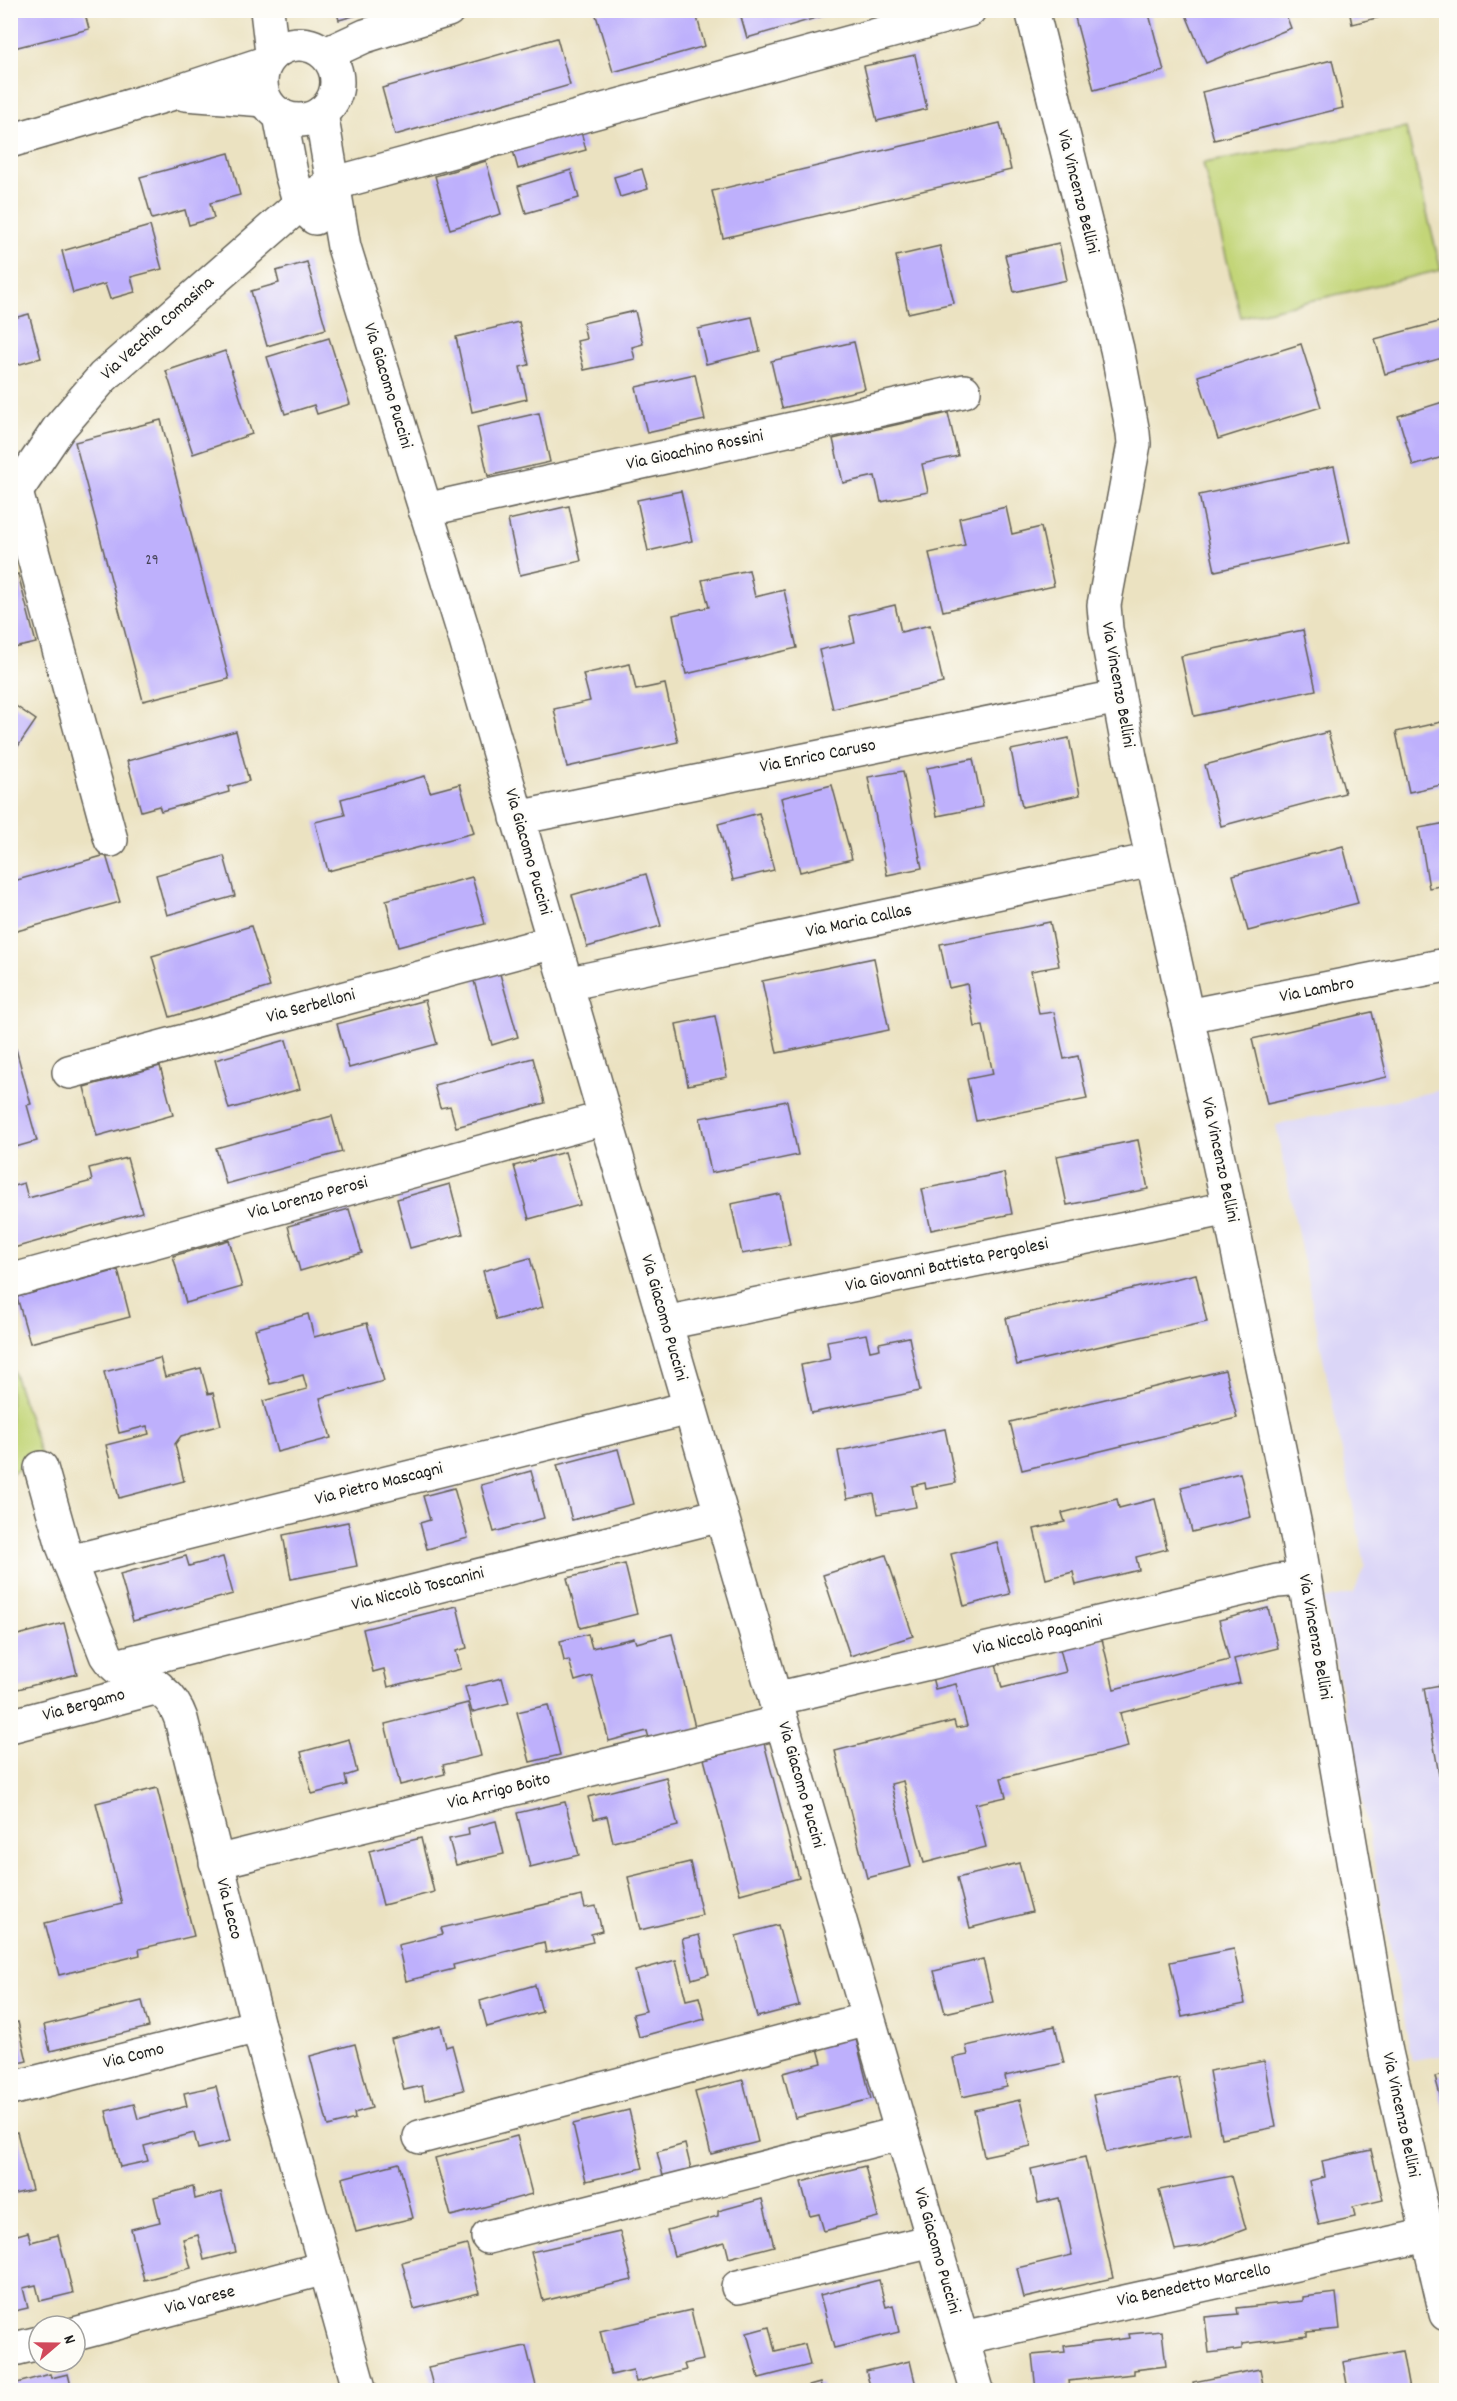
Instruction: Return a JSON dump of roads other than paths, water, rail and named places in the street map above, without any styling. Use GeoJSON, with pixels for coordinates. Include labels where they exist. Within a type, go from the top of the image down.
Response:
{"type":"FeatureCollection","features":[{"type":"Feature","properties":{"kind":"street"},"geometry":{"type":"LineString","coordinates":[[174,93],[273,107],[296,120],[321,114],[336,94],[301,59],[267,10]]}},
{"type":"Feature","properties":{"kind":"street"},"geometry":{"type":"LineString","coordinates":[[288,10],[301,59]]}},
{"type":"Feature","properties":{"kind":"street","name":"Via Vecchia Comasina"},"geometry":{"type":"LineString","coordinates":[[13,496],[59,428],[103,377],[300,204],[332,184],[969,10]]}},
{"type":"Feature","properties":{"kind":"street","name":"Via Vincenzo Bellini"},"geometry":{"type":"LineString","coordinates":[[1032,10],[1117,349],[1133,433],[1134,444],[1104,605],[1118,697],[1280,1453],[1386,2052],[1446,2314]]}},
{"type":"Feature","properties":{"kind":"street"},"geometry":{"type":"LineString","coordinates":[[10,141],[301,59],[440,13]]}},
{"type":"Feature","properties":{"kind":"street","name":"Via Giacomo Puccini"},"geometry":{"type":"LineString","coordinates":[[301,59],[261,75],[273,107],[300,204],[344,247]]}},
{"type":"Feature","properties":{"kind":"street","name":"Via Giacomo Puccini"},"geometry":{"type":"LineString","coordinates":[[321,114],[344,247],[554,942],[977,2391]]}},
{"type":"Feature","properties":{"kind":"street","name":"Via Gioachino Rossini"},"geometry":{"type":"LineString","coordinates":[[425,510],[964,391]]}},
{"type":"Feature","properties":{"kind":"street"},"geometry":{"type":"LineString","coordinates":[[13,496],[111,840]]}},
{"type":"Feature","properties":{"kind":"street","name":"Via Enrico Caruso"},"geometry":{"type":"LineString","coordinates":[[517,818],[1118,697]]}},
{"type":"Feature","properties":{"kind":"street","name":"Via Maria Callas"},"geometry":{"type":"LineString","coordinates":[[566,984],[1152,860]]}},
{"type":"Feature","properties":{"kind":"street","name":"Via Serbelloni"},"geometry":{"type":"LineString","coordinates":[[69,1072],[554,942]]}},
{"type":"Feature","properties":{"kind":"street","name":"Via Lambro"},"geometry":{"type":"LineString","coordinates":[[1187,1016],[1446,965]]}},
{"type":"Feature","properties":{"kind":"street","name":"Via Lorenzo Perosi"},"geometry":{"type":"LineString","coordinates":[[10,1281],[605,1118]]}},
{"type":"Feature","properties":{"kind":"street","name":"Via Giovanni Battista Pergolesi"},"geometry":{"type":"LineString","coordinates":[[665,1323],[1229,1208]]}},
{"type":"Feature","properties":{"kind":"street","name":"Via Pietro Mascagni"},"geometry":{"type":"LineString","coordinates":[[69,1562],[689,1408]]}},
{"type":"Feature","properties":{"kind":"street"},"geometry":{"type":"LineString","coordinates":[[41,1468],[69,1562],[106,1655],[116,1666]]}},
{"type":"Feature","properties":{"kind":"street","name":"Via Niccolò Toscanini"},"geometry":{"type":"LineString","coordinates":[[116,1666],[721,1515]]}},
{"type":"Feature","properties":{"kind":"street","name":"Via Niccolò Paganini"},"geometry":{"type":"LineString","coordinates":[[778,1711],[1232,1591],[1277,1581],[1303,1579]]}},
{"type":"Feature","properties":{"kind":"street","name":"Via Lecco"},"geometry":{"type":"LineString","coordinates":[[116,1666],[169,1695],[181,1719],[258,2026],[359,2388]]}},
{"type":"Feature","properties":{"kind":"street","name":"Via Bergamo"},"geometry":{"type":"LineString","coordinates":[[10,1726],[158,1687]]}},
{"type":"Feature","properties":{"kind":"street","name":"Via Arrigo Boito"},"geometry":{"type":"LineString","coordinates":[[216,1862],[778,1711]]}},
{"type":"Feature","properties":{"kind":"street"},"geometry":{"type":"LineString","coordinates":[[420,2137],[868,2019]]}},
{"type":"Feature","properties":{"kind":"street","name":"Via Como"},"geometry":{"type":"LineString","coordinates":[[10,2089],[258,2026]]}},
{"type":"Feature","properties":{"kind":"street"},"geometry":{"type":"LineString","coordinates":[[488,2237],[902,2133]]}},
{"type":"Feature","properties":{"kind":"street","name":"Via Benedetto Marcello"},"geometry":{"type":"LineString","coordinates":[[962,2338],[1427,2235]]}},
{"type":"Feature","properties":{"kind":"street"},"geometry":{"type":"LineString","coordinates":[[738,2288],[933,2241]]}},
{"type":"Feature","properties":{"kind":"street","name":"Via Varese"},"geometry":{"type":"LineString","coordinates":[[87,2331],[325,2268]]}},
{"type":"Feature","properties":{"kind":"street"},"geometry":{"type":"LineString","coordinates":[[10,2350],[27,2346]]}}]}
